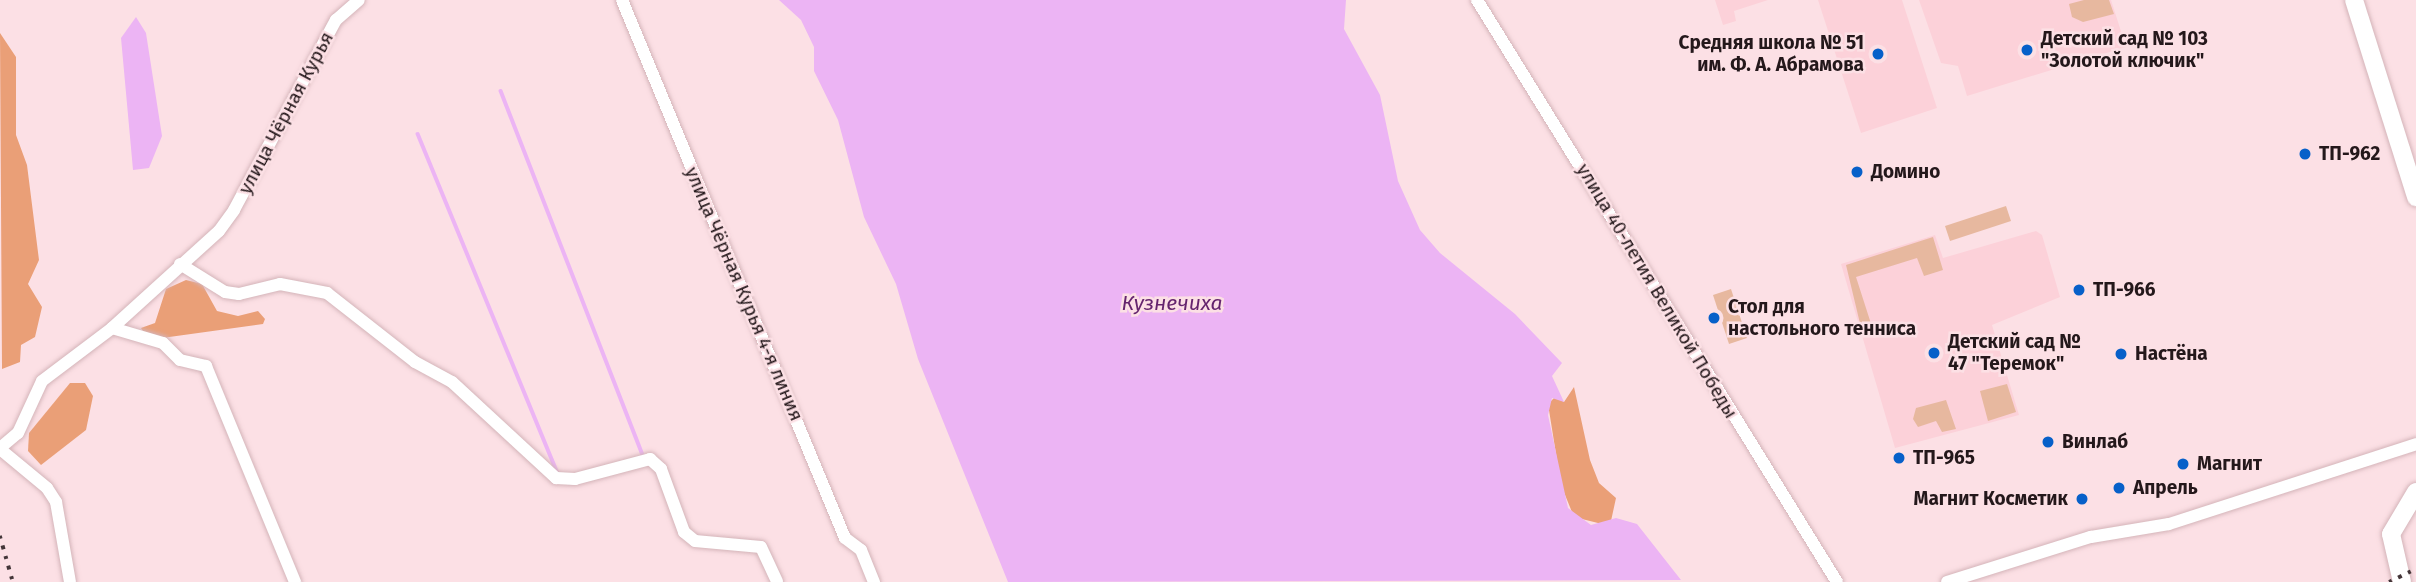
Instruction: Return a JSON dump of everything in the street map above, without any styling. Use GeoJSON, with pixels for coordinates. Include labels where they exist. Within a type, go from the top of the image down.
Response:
{"type":"FeatureCollection","features":[{"type":"Feature","properties":{"kind":"street","name":"улица Чёрная Курья"},"geometry":{"type":"LineString","coordinates":[[0,449],[18,433],[42,381],[112,328],[219,231],[234,211],[335,20],[359,0]]}},
{"type":"Feature","properties":{"kind":"street","name":"улица Чёрная Курья 4-я линия"},"geometry":{"type":"LineString","coordinates":[[622,0],[845,538],[861,550],[874,582]]}},
{"type":"Feature","properties":{"kind":"street","name":"улица 40-летия Великой Победы"},"geometry":{"type":"LineString","coordinates":[[1478,0],[1837,582]]}},
{"type":"Feature","properties":{"kind":"street"},"geometry":{"type":"LineString","coordinates":[[2354,0],[2416,198]]}},
{"type":"Feature","properties":{"kind":"street"},"geometry":{"type":"LineString","coordinates":[[180,264],[225,292],[239,294],[280,284],[327,293],[415,362],[452,382],[556,478],[575,479],[650,459],[661,469],[684,532],[695,541],[761,547],[777,582]]}},
{"type":"Feature","properties":{"kind":"street"},"geometry":{"type":"LineString","coordinates":[[112,328],[163,343],[180,360],[206,366],[295,582]]}},
{"type":"Feature","properties":{"kind":"street"},"geometry":{"type":"LineString","coordinates":[[1947,582],[2091,537],[2169,524],[2416,444]]}},
{"type":"Feature","properties":{"kind":"street"},"geometry":{"type":"LineString","coordinates":[[0,449],[47,488],[56,502],[70,582]]}},
{"type":"Feature","properties":{"kind":"street"},"geometry":{"type":"LineString","coordinates":[[2402,582],[2391,534],[2416,492]]}},
{"type":"Feature","properties":{"kind":"shaded area","name":"Средняя школа № 51 им. Ф. А. Абрамова"},"geometry":{"type":"Polygon","coordinates":[[[1715,0],[1768,0],[1734,11],[1736,21],[1723,25],[1715,0]]]}},
{"type":"Feature","properties":{"kind":"shaded area","name":"Средняя школа № 51 им. Ф. А. Абрамова"},"geometry":{"type":"Polygon","coordinates":[[[1818,0],[1902,0],[1937,108],[1861,133],[1818,0]]]}},
{"type":"Feature","properties":{"kind":"shaded area","name":"Детский сад № 103 \"Золотой ключик\""},"geometry":{"type":"Polygon","coordinates":[[[1919,0],[2111,0],[2126,47],[1967,96],[1958,66],[1941,63],[1919,0]]]}},
{"type":"Feature","properties":{"kind":"shaded area"},"geometry":{"type":"Polygon","coordinates":[[[2084,0],[2109,0],[2114,14],[2083,22],[2072,17],[2069,4],[2084,0]]]}},
{"type":"Feature","properties":{"kind":"shaded area"},"geometry":{"type":"Polygon","coordinates":[[[0,33],[16,57],[16,135],[27,165],[39,260],[28,284],[42,307],[35,337],[21,345],[20,362],[2,369],[0,33]]]}},
{"type":"Feature","properties":{"kind":"shaded area"},"geometry":{"type":"Polygon","coordinates":[[[2006,206],[2011,221],[1950,241],[1945,226],[2006,206]]]}},
{"type":"Feature","properties":{"kind":"shaded area","name":"Детский сад № 47 \"Теремок\""},"geometry":{"type":"Polygon","coordinates":[[[2036,231],[2042,235],[2060,297],[1992,325],[2019,415],[1895,448],[1841,264],[1935,235],[1943,258],[2036,231]]]}},
{"type":"Feature","properties":{"kind":"shaded area"},"geometry":{"type":"Polygon","coordinates":[[[1933,237],[1943,270],[1924,276],[1917,258],[1856,277],[1874,333],[1863,336],[1846,265],[1933,237]]]}},
{"type":"Feature","properties":{"kind":"shaded area"},"geometry":{"type":"Polygon","coordinates":[[[186,280],[202,284],[217,311],[238,316],[258,311],[265,319],[263,324],[162,338],[144,333],[141,328],[155,323],[166,289],[186,280]]]}},
{"type":"Feature","properties":{"kind":"shaded area"},"geometry":{"type":"Polygon","coordinates":[[[1731,289],[1747,338],[1729,344],[1713,295],[1731,289]]]}},
{"type":"Feature","properties":{"kind":"shaded area"},"geometry":{"type":"Polygon","coordinates":[[[70,383],[85,383],[93,396],[86,430],[41,465],[28,451],[29,433],[70,383]]]}},
{"type":"Feature","properties":{"kind":"shaded area"},"geometry":{"type":"Polygon","coordinates":[[[2007,384],[2016,412],[1988,421],[1980,391],[2007,384]]]}},
{"type":"Feature","properties":{"kind":"shaded area"},"geometry":{"type":"Polygon","coordinates":[[[1574,387],[1590,460],[1599,483],[1616,498],[1611,521],[1602,524],[1574,517],[1561,485],[1548,404],[1555,397],[1564,402],[1574,387]]]}},
{"type":"Feature","properties":{"kind":"shaded area"},"geometry":{"type":"Polygon","coordinates":[[[1946,400],[1956,429],[1942,432],[1936,421],[1918,427],[1913,419],[1916,408],[1946,400]]]}},
{"type":"Feature","properties":{"kind":"water","name":"Кузнечиха"},"geometry":{"type":"Polygon","coordinates":[[[779,0],[1346,0],[1344,29],[1380,95],[1398,181],[1420,230],[1440,253],[1515,314],[1562,363],[1552,376],[1564,402],[1552,398],[1548,415],[1568,508],[1591,525],[1616,518],[1637,524],[1681,580],[1008,582],[918,359],[896,284],[864,217],[838,120],[814,71],[814,47],[801,20],[779,0]]]}},
{"type":"Feature","properties":{"kind":"water"},"geometry":{"type":"Polygon","coordinates":[[[136,17],[146,33],[162,136],[149,168],[133,170],[121,38],[136,17]]]}},
{"type":"Feature","properties":{"kind":"waterway"},"geometry":{"type":"LineString","coordinates":[[501,91],[643,455]]}},
{"type":"Feature","properties":{"kind":"waterway"},"geometry":{"type":"LineString","coordinates":[[418,134],[557,472]]}},
{"type":"Feature","properties":{"kind":"railway"},"geometry":{"type":"LineString","coordinates":[[0,536],[13,582]]}},
{"type":"Feature","properties":{"kind":"railway"},"geometry":{"type":"LineString","coordinates":[[2389,582],[2416,569]]}},
{"type":"Feature","properties":{"kind":"place","name":"Детский сад № 103 \"Золотой ключик\""},"geometry":{"type":"Point","coordinates":[2027,50]}},
{"type":"Feature","properties":{"kind":"place","name":"Средняя школа № 51 им. Ф. А. Абрамова"},"geometry":{"type":"Point","coordinates":[1878,54]}},
{"type":"Feature","properties":{"kind":"place","name":"ТП-962"},"geometry":{"type":"Point","coordinates":[2305,154]}},
{"type":"Feature","properties":{"kind":"place","name":"Домино"},"geometry":{"type":"Point","coordinates":[1857,172]}},
{"type":"Feature","properties":{"kind":"place","name":"ТП-966"},"geometry":{"type":"Point","coordinates":[2079,290]}},
{"type":"Feature","properties":{"kind":"place","name":"Стол для настольного тенниса"},"geometry":{"type":"Point","coordinates":[1714,318]}},
{"type":"Feature","properties":{"kind":"place","name":"Детский сад № 47 \"Теремок\""},"geometry":{"type":"Point","coordinates":[1934,353]}},
{"type":"Feature","properties":{"kind":"place","name":"Настёна"},"geometry":{"type":"Point","coordinates":[2121,354]}},
{"type":"Feature","properties":{"kind":"place","name":"Винлаб"},"geometry":{"type":"Point","coordinates":[2048,442]}},
{"type":"Feature","properties":{"kind":"place","name":"ТП-965"},"geometry":{"type":"Point","coordinates":[1899,458]}},
{"type":"Feature","properties":{"kind":"place","name":"Магнит"},"geometry":{"type":"Point","coordinates":[2183,464]}},
{"type":"Feature","properties":{"kind":"place","name":"Апрель"},"geometry":{"type":"Point","coordinates":[2119,488]}},
{"type":"Feature","properties":{"kind":"place","name":"Магнит Косметик"},"geometry":{"type":"Point","coordinates":[2082,499]}}]}
